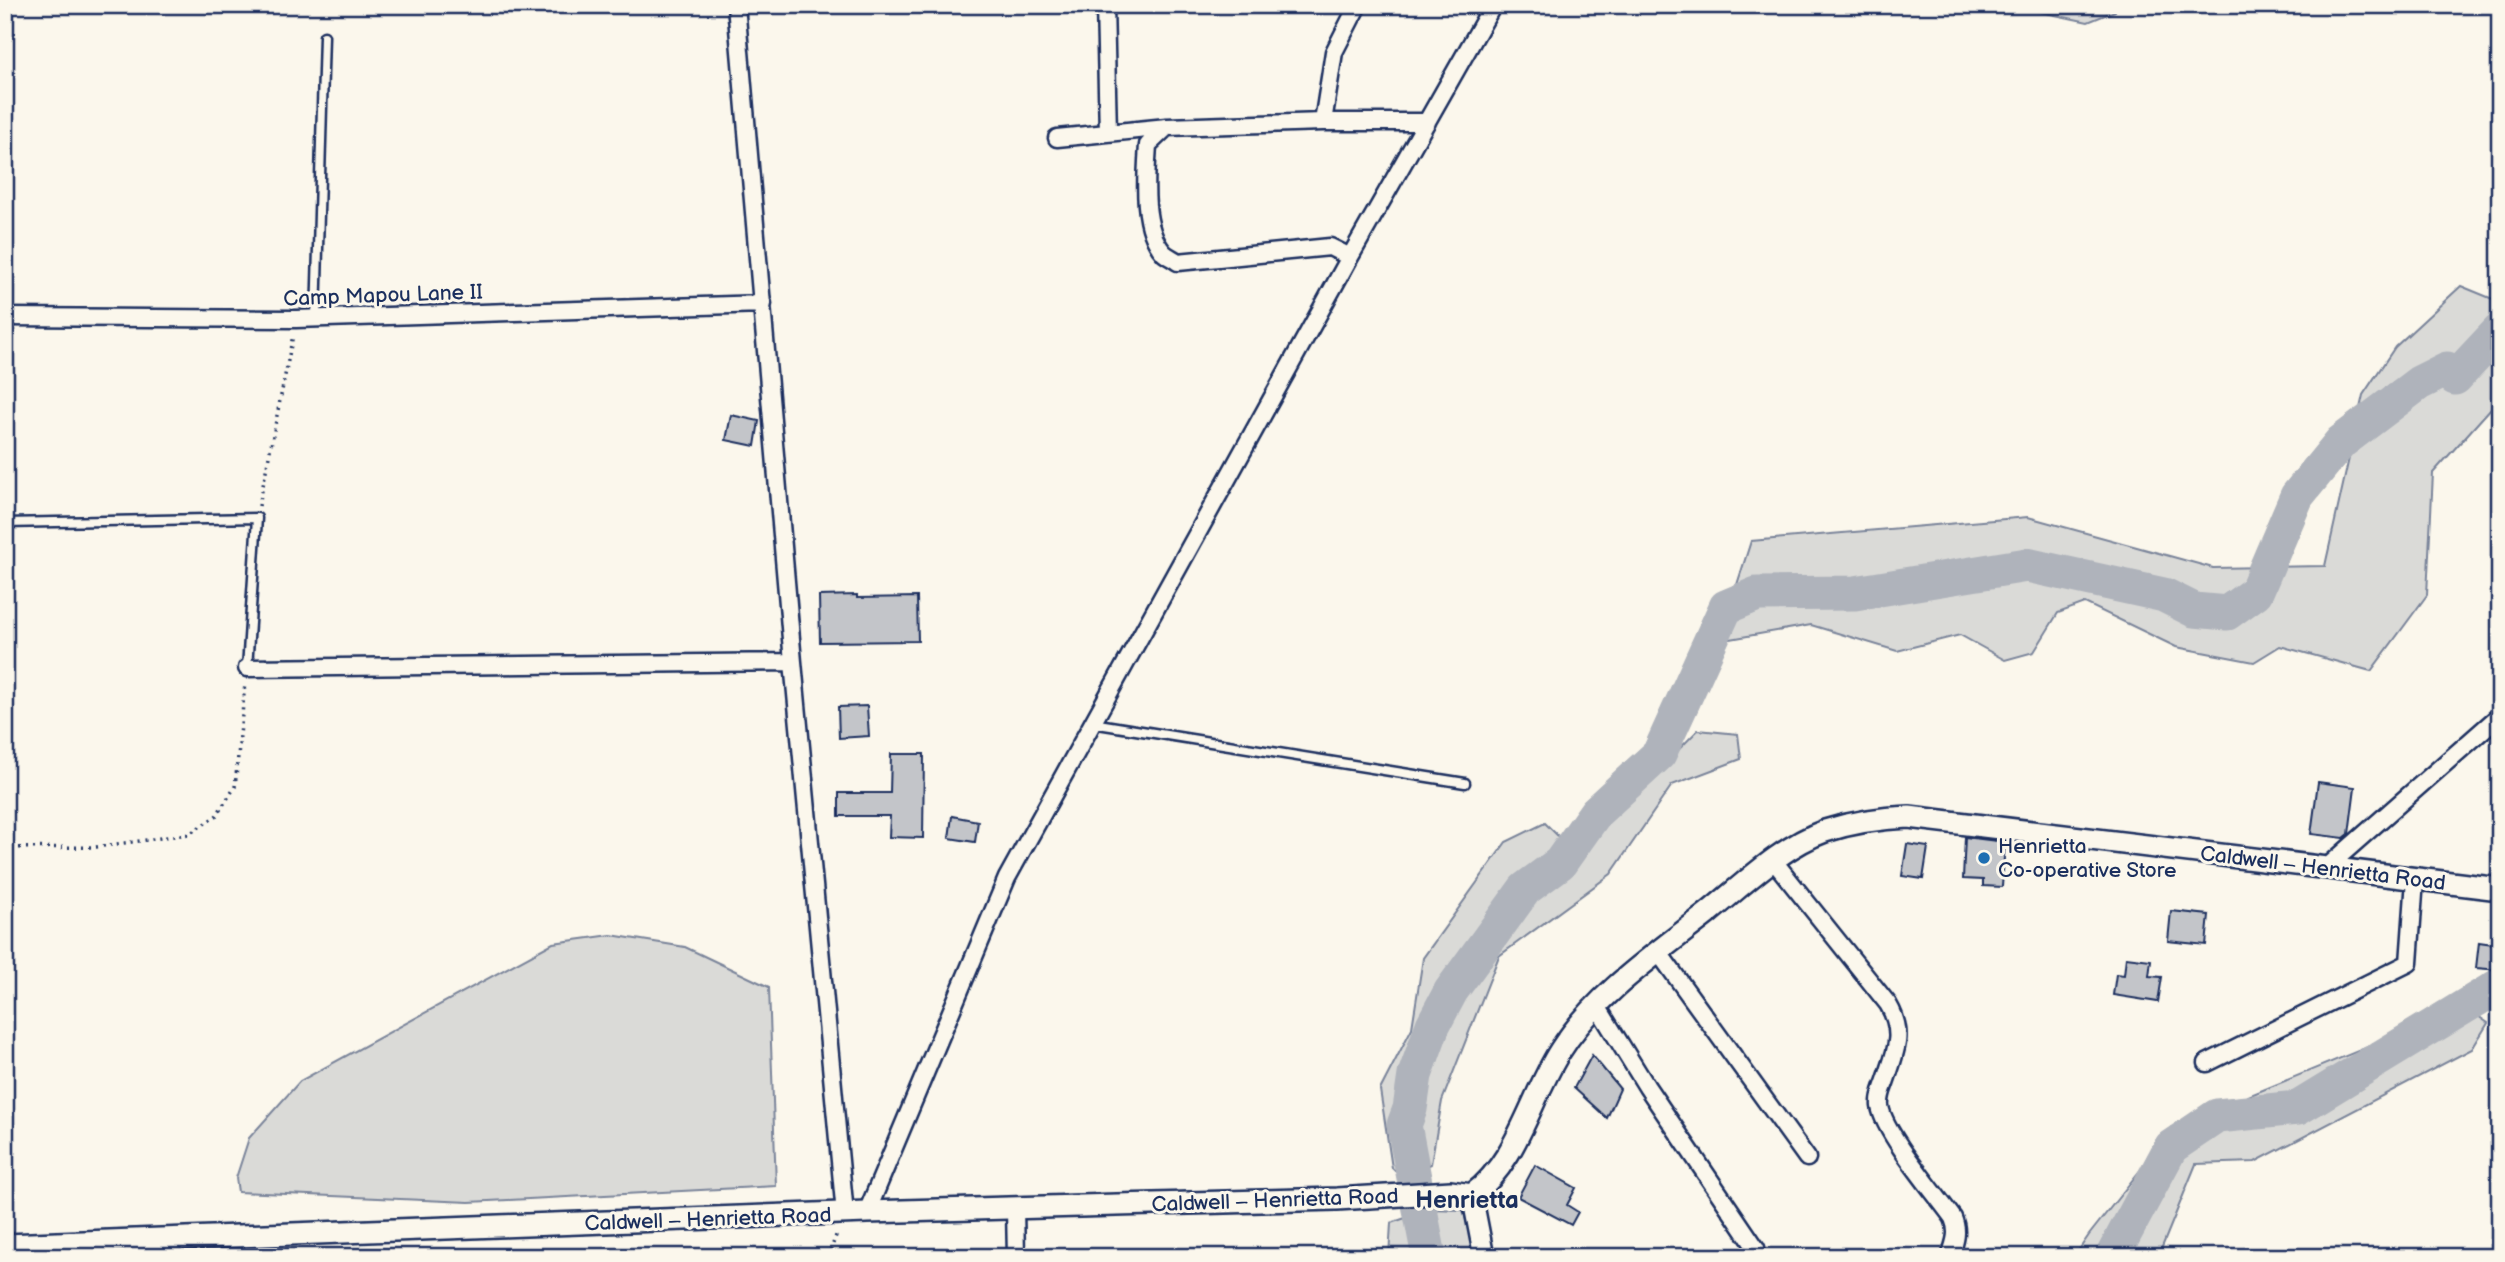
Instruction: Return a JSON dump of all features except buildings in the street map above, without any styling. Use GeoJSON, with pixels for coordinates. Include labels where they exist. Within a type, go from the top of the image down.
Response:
{"type":"FeatureCollection","features":[{"type":"Feature","properties":{"kind":"main road","name":"Caldwell – Henrietta Road"},"geometry":{"type":"LineString","coordinates":[[5,1245],[867,1212],[1462,1194],[1487,1184],[1508,1155],[1559,1052],[1612,989],[1773,860],[1825,831],[1876,818],[1909,817],[2500,889]]}},
{"type":"Feature","properties":{"kind":"street"},"geometry":{"type":"LineString","coordinates":[[736,5],[793,662],[845,1213]]}},
{"type":"Feature","properties":{"kind":"street"},"geometry":{"type":"LineString","coordinates":[[1105,5],[1108,133]]}},
{"type":"Feature","properties":{"kind":"street"},"geometry":{"type":"LineString","coordinates":[[1323,122],[1334,52],[1358,5]]}},
{"type":"Feature","properties":{"kind":"street"},"geometry":{"type":"LineString","coordinates":[[867,1212],[1007,878],[1350,257],[1493,5]]}},
{"type":"Feature","properties":{"kind":"street"},"geometry":{"type":"LineString","coordinates":[[1057,138],[1167,127],[1427,122]]}},
{"type":"Feature","properties":{"kind":"street"},"geometry":{"type":"LineString","coordinates":[[1167,127],[1148,145],[1145,183],[1150,228],[1164,252],[1178,262],[1331,247],[1350,257]]}},
{"type":"Feature","properties":{"kind":"street","name":"Camp Mapou Lane II"},"geometry":{"type":"LineString","coordinates":[[5,317],[316,319],[763,304]]}},
{"type":"Feature","properties":{"kind":"street"},"geometry":{"type":"LineString","coordinates":[[247,668],[793,662]]}},
{"type":"Feature","properties":{"kind":"street"},"geometry":{"type":"LineString","coordinates":[[2326,868],[2500,715]]}},
{"type":"Feature","properties":{"kind":"street"},"geometry":{"type":"LineString","coordinates":[[1773,860],[1888,1004],[1897,1020],[1898,1041],[1879,1097],[1880,1109],[1889,1131],[1953,1217],[1957,1226],[1957,1238],[1950,1257]]}},
{"type":"Feature","properties":{"kind":"street"},"geometry":{"type":"LineString","coordinates":[[2207,1063],[2409,963],[2415,879]]}},
{"type":"Feature","properties":{"kind":"street"},"geometry":{"type":"LineString","coordinates":[[1658,953],[1807,1158]]}},
{"type":"Feature","properties":{"kind":"street"},"geometry":{"type":"LineString","coordinates":[[1597,1006],[1647,1087],[1756,1248]]}},
{"type":"Feature","properties":{"kind":"street"},"geometry":{"type":"LineString","coordinates":[[1462,1194],[1484,1257]]}},
{"type":"Feature","properties":{"kind":"street"},"geometry":{"type":"LineString","coordinates":[[1015,1209],[1016,1257]]}},
{"type":"Feature","properties":{"kind":"lane"},"geometry":{"type":"LineString","coordinates":[[316,319],[324,36]]}},
{"type":"Feature","properties":{"kind":"lane"},"geometry":{"type":"LineString","coordinates":[[5,523],[257,518],[247,668]]}},
{"type":"Feature","properties":{"kind":"lane"},"geometry":{"type":"LineString","coordinates":[[1092,723],[1465,783]]}},
{"type":"Feature","properties":{"kind":"path"},"geometry":{"type":"LineString","coordinates":[[257,518],[296,319]]}},
{"type":"Feature","properties":{"kind":"path"},"geometry":{"type":"LineString","coordinates":[[5,848],[96,847],[189,834],[216,816],[235,787],[247,668]]}},
{"type":"Feature","properties":{"kind":"path"},"geometry":{"type":"LineString","coordinates":[[828,1257],[845,1213]]}},
{"type":"Feature","properties":{"kind":"shaded area"},"geometry":{"type":"Polygon","coordinates":[[[2032,5],[2116,5],[2115,11],[2088,22],[2031,10],[2032,5]]]}},
{"type":"Feature","properties":{"kind":"shaded area"},"geometry":{"type":"Polygon","coordinates":[[[2461,286],[2500,302],[2500,398],[2433,473],[2427,595],[2371,671],[2280,646],[2254,662],[2176,647],[2085,603],[2058,613],[2034,652],[2005,660],[1960,635],[1897,651],[1811,625],[1719,641],[1751,541],[2028,517],[2213,568],[2325,566],[2363,395],[2395,347],[2461,286]]]}},
{"type":"Feature","properties":{"kind":"shaded area"},"geometry":{"type":"Polygon","coordinates":[[[1698,730],[1738,734],[1741,759],[1672,785],[1611,874],[1499,956],[1442,1101],[1431,1164],[1402,1178],[1392,1168],[1380,1090],[1412,1028],[1423,958],[1506,842],[1545,823],[1576,854],[1698,730]]]}},
{"type":"Feature","properties":{"kind":"shaded area"},"geometry":{"type":"Polygon","coordinates":[[[611,935],[685,947],[769,987],[776,1186],[469,1202],[238,1192],[236,1178],[249,1138],[300,1081],[553,943],[611,935]]]}},
{"type":"Feature","properties":{"kind":"shaded area"},"geometry":{"type":"Polygon","coordinates":[[[2465,1007],[2488,1023],[2472,1049],[2255,1162],[2196,1164],[2158,1257],[2074,1257],[2175,1126],[2465,1007]]]}},
{"type":"Feature","properties":{"kind":"shaded area"},"geometry":{"type":"Polygon","coordinates":[[[1431,1209],[1463,1210],[1474,1257],[1389,1257],[1391,1223],[1431,1209]]]}},
{"type":"Feature","properties":{"kind":"waterway"},"geometry":{"type":"LineString","coordinates":[[1429,1257],[1404,1125],[1410,1109],[1415,1075],[1433,1025],[1451,991],[1525,889],[1560,863],[1596,812],[1659,754],[1726,607],[1757,594],[1855,593],[2027,565],[2164,595],[2194,610],[2227,613],[2256,592],[2297,496],[2341,442],[2419,383],[2447,369],[2455,378],[2500,330]]}},
{"type":"Feature","properties":{"kind":"waterway"},"geometry":{"type":"LineString","coordinates":[[2112,1257],[2171,1147],[2217,1116],[2298,1108],[2500,985]]}},
{"type":"Feature","properties":{"kind":"place","name":"Henrietta Co-operative Store"},"geometry":{"type":"Point","coordinates":[1984,858]}},
{"type":"Feature","properties":{"kind":"district","name":"Henrietta"},"geometry":{"type":"Point","coordinates":[1467,1200]}}]}
